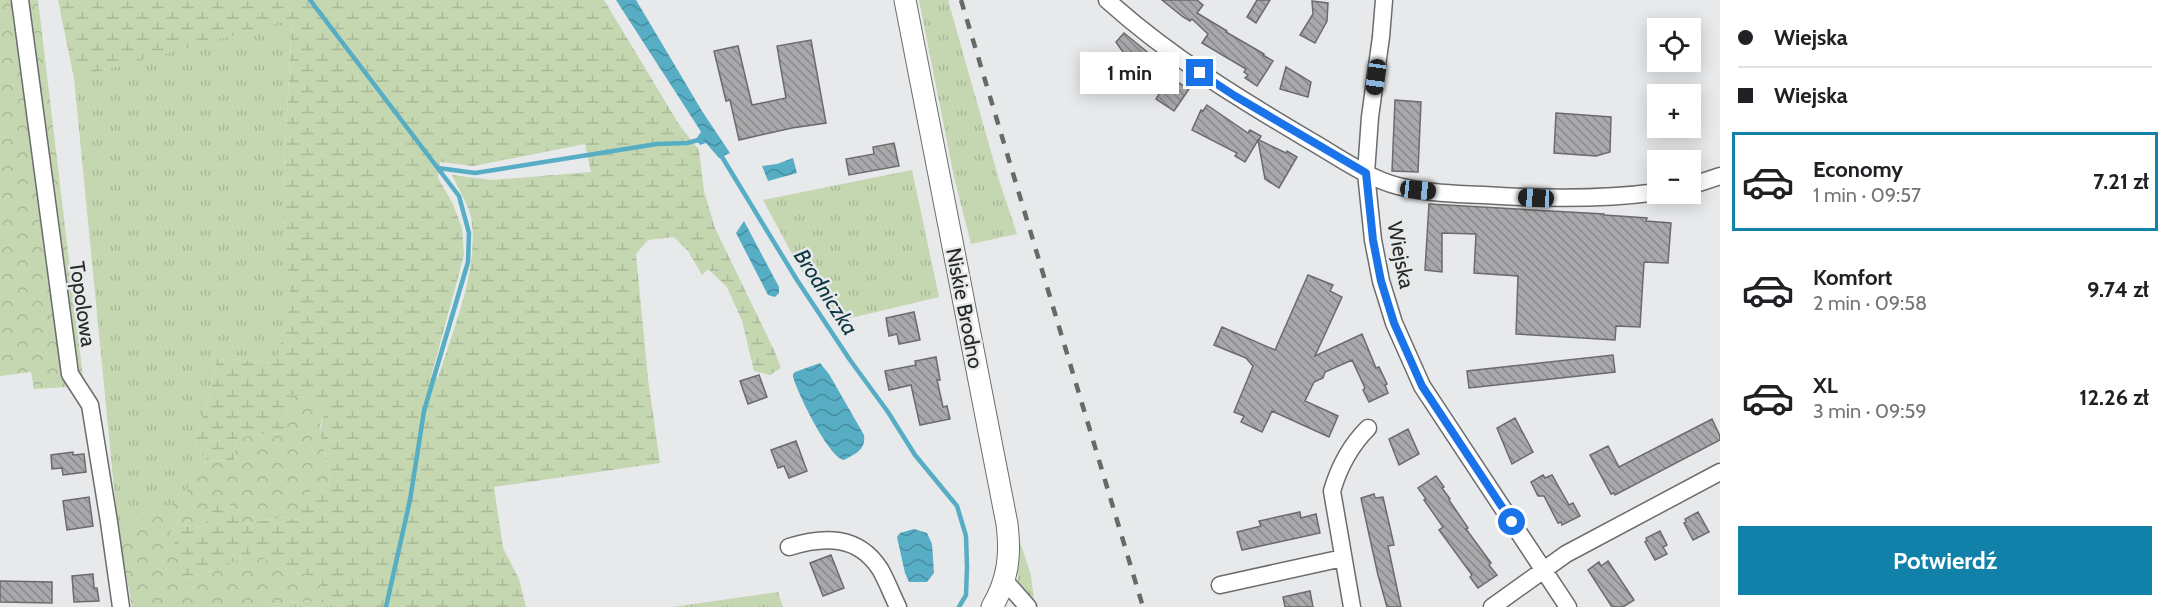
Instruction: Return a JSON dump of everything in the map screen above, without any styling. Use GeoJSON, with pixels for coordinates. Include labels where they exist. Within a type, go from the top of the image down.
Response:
{"type":"FeatureCollection","features":[{"type":"Feature","properties":{"kind":"street","name":"Topolowa"},"geometry":{"type":"LineString","coordinates":[[20,0],[70,374],[90,405],[121,607]]}},
{"type":"Feature","properties":{"kind":"street","name":"Niskie Brodno"},"geometry":{"type":"LineString","coordinates":[[906,0],[1007,524],[1010,546],[1005,581],[992,607]]}},
{"type":"Feature","properties":{"kind":"street"},"geometry":{"type":"LineString","coordinates":[[1107,0],[1132,23],[1235,96],[1366,173],[1396,186],[1474,195],[1588,199],[1647,193]]}},
{"type":"Feature","properties":{"kind":"street","name":"Wiejska"},"geometry":{"type":"LineString","coordinates":[[1384,0],[1382,37],[1370,117],[1366,173],[1373,240],[1381,281],[1394,323],[1422,386],[1568,607]]}},
{"type":"Feature","properties":{"kind":"street"},"geometry":{"type":"LineString","coordinates":[[1701,182],[1720,176]]}},
{"type":"Feature","properties":{"kind":"street"},"geometry":{"type":"LineString","coordinates":[[1352,607],[1332,491],[1336,477],[1353,443],[1368,428]]}},
{"type":"Feature","properties":{"kind":"street"},"geometry":{"type":"LineString","coordinates":[[1492,607],[1566,554],[1720,472]]}},
{"type":"Feature","properties":{"kind":"street"},"geometry":{"type":"LineString","coordinates":[[789,547],[807,541],[826,539],[856,544],[880,569],[898,607]]}},
{"type":"Feature","properties":{"kind":"street"},"geometry":{"type":"LineString","coordinates":[[1220,585],[1343,558]]}},
{"type":"Feature","properties":{"kind":"street"},"geometry":{"type":"LineString","coordinates":[[1005,581],[1028,607]]}},
{"type":"Feature","properties":{"kind":"green space"},"geometry":{"type":"Polygon","coordinates":[[[0,0],[38,0],[84,386],[34,389],[31,372],[0,376],[0,0]]]}},
{"type":"Feature","properties":{"kind":"green space"},"geometry":{"type":"Polygon","coordinates":[[[58,0],[604,0],[680,126],[699,150],[704,191],[715,228],[781,368],[770,375],[754,371],[742,321],[727,287],[708,269],[702,275],[688,251],[674,237],[648,240],[636,254],[648,379],[660,463],[494,487],[503,548],[519,579],[526,607],[342,607],[316,601],[322,581],[275,565],[254,552],[221,568],[185,579],[169,524],[204,527],[218,499],[228,502],[242,524],[283,517],[299,520],[304,492],[328,490],[330,468],[320,431],[324,412],[311,398],[290,395],[285,416],[287,433],[251,435],[236,439],[234,461],[207,460],[194,445],[209,396],[217,358],[276,363],[291,303],[282,208],[292,20],[74,78],[58,0]],[[585,144],[473,166],[440,162],[438,178],[452,202],[462,228],[464,255],[431,377],[438,378],[464,298],[472,256],[473,236],[470,212],[452,175],[493,180],[591,172],[585,144]]]}},
{"type":"Feature","properties":{"kind":"green space"},"geometry":{"type":"Polygon","coordinates":[[[919,0],[948,0],[999,180],[1017,234],[971,244],[954,177],[919,0]]]}},
{"type":"Feature","properties":{"kind":"green space"},"geometry":{"type":"Polygon","coordinates":[[[292,19],[282,208],[292,303],[276,363],[217,358],[209,396],[194,445],[207,460],[193,474],[187,492],[170,508],[150,508],[136,520],[118,529],[74,78],[292,19]]]}},
{"type":"Feature","properties":{"kind":"green space"},"geometry":{"type":"Polygon","coordinates":[[[912,170],[939,297],[834,322],[797,263],[763,200],[912,170]]]}},
{"type":"Feature","properties":{"kind":"green space"},"geometry":{"type":"Polygon","coordinates":[[[290,395],[311,398],[324,412],[320,426],[323,447],[330,468],[328,490],[299,520],[283,517],[241,524],[228,502],[204,527],[170,524],[185,579],[221,568],[254,552],[275,565],[322,581],[316,601],[266,604],[263,607],[132,607],[118,529],[136,520],[150,508],[170,508],[187,492],[193,474],[207,460],[234,461],[236,439],[251,435],[286,433],[285,416],[290,395]]]}},
{"type":"Feature","properties":{"kind":"green space"},"geometry":{"type":"Polygon","coordinates":[[[1017,533],[1031,575],[1034,602],[1018,582],[1017,533]]]}},
{"type":"Feature","properties":{"kind":"green space"},"geometry":{"type":"Polygon","coordinates":[[[778,592],[783,607],[672,607],[778,592]]]}},
{"type":"Feature","properties":{"kind":"green space"},"geometry":{"type":"Polygon","coordinates":[[[316,601],[342,607],[263,607],[266,604],[316,601]]]}},
{"type":"Feature","properties":{"kind":"water"},"geometry":{"type":"Polygon","coordinates":[[[616,0],[636,0],[702,111],[730,153],[719,158],[706,143],[700,145],[696,139],[701,132],[616,0]]]}},
{"type":"Feature","properties":{"kind":"water"},"geometry":{"type":"Polygon","coordinates":[[[793,158],[797,173],[768,181],[762,166],[777,164],[793,158]]]}},
{"type":"Feature","properties":{"kind":"water"},"geometry":{"type":"Polygon","coordinates":[[[744,221],[779,287],[779,293],[775,297],[768,295],[736,233],[744,221]]]}},
{"type":"Feature","properties":{"kind":"water"},"geometry":{"type":"Polygon","coordinates":[[[820,363],[829,374],[864,435],[861,448],[844,460],[830,449],[807,410],[793,377],[795,372],[820,363]]]}},
{"type":"Feature","properties":{"kind":"water"},"geometry":{"type":"Polygon","coordinates":[[[914,529],[927,533],[932,544],[934,573],[927,582],[909,582],[905,573],[897,537],[900,533],[914,529]]]}},
{"type":"Feature","properties":{"kind":"building"},"geometry":{"type":"Polygon","coordinates":[[[1162,0],[1197,0],[1203,5],[1197,13],[1273,61],[1257,86],[1245,78],[1248,75],[1244,72],[1246,69],[1202,43],[1208,34],[1192,19],[1190,21],[1183,17],[1162,0]]]}},
{"type":"Feature","properties":{"kind":"building"},"geometry":{"type":"Polygon","coordinates":[[[1257,0],[1270,0],[1256,23],[1247,17],[1257,0]]]}},
{"type":"Feature","properties":{"kind":"building"},"geometry":{"type":"Polygon","coordinates":[[[1312,1],[1328,3],[1327,21],[1315,43],[1300,35],[1313,14],[1312,1]]]}},
{"type":"Feature","properties":{"kind":"building"},"geometry":{"type":"Polygon","coordinates":[[[1124,33],[1151,55],[1137,72],[1116,42],[1124,33]]]}},
{"type":"Feature","properties":{"kind":"building"},"geometry":{"type":"Polygon","coordinates":[[[811,40],[826,123],[739,140],[730,100],[726,101],[714,51],[738,46],[752,105],[786,98],[777,46],[811,40]]]}},
{"type":"Feature","properties":{"kind":"building"},"geometry":{"type":"Polygon","coordinates":[[[1286,67],[1311,82],[1308,97],[1280,89],[1286,67]]]}},
{"type":"Feature","properties":{"kind":"building"},"geometry":{"type":"Polygon","coordinates":[[[1161,72],[1189,89],[1174,111],[1156,99],[1162,89],[1153,84],[1161,72]]]}},
{"type":"Feature","properties":{"kind":"building"},"geometry":{"type":"Polygon","coordinates":[[[1395,100],[1421,102],[1418,172],[1392,171],[1395,100]]]}},
{"type":"Feature","properties":{"kind":"building"},"geometry":{"type":"Polygon","coordinates":[[[1207,105],[1248,133],[1250,130],[1261,136],[1259,140],[1297,157],[1279,188],[1265,179],[1258,140],[1245,162],[1235,156],[1237,153],[1192,130],[1201,110],[1203,111],[1207,105]]]}},
{"type":"Feature","properties":{"kind":"building"},"geometry":{"type":"Polygon","coordinates":[[[1556,113],[1611,117],[1610,152],[1596,156],[1554,153],[1556,113]]]}},
{"type":"Feature","properties":{"kind":"building"},"geometry":{"type":"Polygon","coordinates":[[[894,143],[899,166],[849,175],[846,159],[874,154],[873,147],[894,143]]]}},
{"type":"Feature","properties":{"kind":"building"},"geometry":{"type":"Polygon","coordinates":[[[1429,204],[1604,214],[1671,223],[1668,263],[1644,262],[1640,327],[1616,326],[1615,340],[1516,334],[1518,276],[1474,273],[1476,234],[1442,233],[1442,272],[1425,270],[1429,204]]]}},
{"type":"Feature","properties":{"kind":"building"},"geometry":{"type":"Polygon","coordinates":[[[1308,275],[1333,285],[1330,291],[1342,297],[1315,356],[1362,334],[1376,368],[1379,367],[1387,384],[1385,385],[1388,393],[1369,402],[1352,360],[1325,372],[1323,378],[1314,382],[1305,401],[1338,416],[1329,437],[1272,411],[1262,432],[1241,422],[1244,416],[1234,412],[1253,366],[1246,358],[1214,345],[1222,327],[1275,350],[1308,275]]]}},
{"type":"Feature","properties":{"kind":"building"},"geometry":{"type":"Polygon","coordinates":[[[914,312],[920,340],[899,344],[897,334],[889,336],[886,318],[914,312]]]}},
{"type":"Feature","properties":{"kind":"building"},"geometry":{"type":"Polygon","coordinates":[[[1613,355],[1615,372],[1469,388],[1467,371],[1613,355]]]}},
{"type":"Feature","properties":{"kind":"building"},"geometry":{"type":"Polygon","coordinates":[[[936,357],[940,380],[937,380],[943,407],[947,406],[950,419],[920,425],[911,385],[889,390],[885,371],[916,365],[915,361],[936,357]]]}},
{"type":"Feature","properties":{"kind":"building"},"geometry":{"type":"Polygon","coordinates":[[[759,375],[767,397],[748,404],[740,381],[759,375]]]}},
{"type":"Feature","properties":{"kind":"building"},"geometry":{"type":"Polygon","coordinates":[[[1515,418],[1533,452],[1512,464],[1497,428],[1515,418]]]}},
{"type":"Feature","properties":{"kind":"building"},"geometry":{"type":"Polygon","coordinates":[[[1712,419],[1720,440],[1615,495],[1611,494],[1590,455],[1608,446],[1619,467],[1712,419]]]}},
{"type":"Feature","properties":{"kind":"building"},"geometry":{"type":"Polygon","coordinates":[[[1408,429],[1419,454],[1399,465],[1389,439],[1408,429]]]}},
{"type":"Feature","properties":{"kind":"building"},"geometry":{"type":"Polygon","coordinates":[[[796,441],[807,471],[789,478],[784,466],[778,468],[771,450],[796,441]]]}},
{"type":"Feature","properties":{"kind":"building"},"geometry":{"type":"Polygon","coordinates":[[[73,452],[73,455],[84,454],[86,472],[63,475],[62,468],[52,469],[51,455],[73,452]]]}},
{"type":"Feature","properties":{"kind":"building"},"geometry":{"type":"Polygon","coordinates":[[[1543,475],[1545,478],[1552,475],[1569,505],[1573,503],[1580,516],[1562,525],[1561,522],[1558,523],[1544,496],[1538,496],[1531,482],[1543,475]]]}},
{"type":"Feature","properties":{"kind":"building"},"geometry":{"type":"Polygon","coordinates":[[[1436,476],[1468,528],[1466,529],[1497,575],[1478,588],[1470,577],[1472,575],[1439,530],[1443,527],[1418,488],[1436,476]]]}},
{"type":"Feature","properties":{"kind":"building"},"geometry":{"type":"Polygon","coordinates":[[[1374,494],[1375,498],[1383,497],[1394,545],[1388,546],[1401,607],[1387,607],[1378,575],[1361,498],[1374,494]]]}},
{"type":"Feature","properties":{"kind":"building"},"geometry":{"type":"Polygon","coordinates":[[[89,497],[93,526],[67,530],[63,501],[89,497]]]}},
{"type":"Feature","properties":{"kind":"building"},"geometry":{"type":"Polygon","coordinates":[[[1300,512],[1301,518],[1316,514],[1320,533],[1242,550],[1237,532],[1261,526],[1259,521],[1300,512]]]}},
{"type":"Feature","properties":{"kind":"building"},"geometry":{"type":"Polygon","coordinates":[[[1698,512],[1709,532],[1693,540],[1684,523],[1685,519],[1698,512]]]}},
{"type":"Feature","properties":{"kind":"building"},"geometry":{"type":"Polygon","coordinates":[[[1660,531],[1667,545],[1663,547],[1667,554],[1655,560],[1645,542],[1646,538],[1660,531]]]}},
{"type":"Feature","properties":{"kind":"building"},"geometry":{"type":"Polygon","coordinates":[[[831,555],[844,588],[823,596],[810,563],[831,555]]]}},
{"type":"Feature","properties":{"kind":"building"},"geometry":{"type":"Polygon","coordinates":[[[1608,561],[1634,600],[1623,607],[1612,607],[1588,570],[1599,562],[1601,566],[1608,561]]]}},
{"type":"Feature","properties":{"kind":"building"},"geometry":{"type":"Polygon","coordinates":[[[93,574],[94,588],[97,588],[99,601],[74,602],[72,576],[93,574]]]}},
{"type":"Feature","properties":{"kind":"building"},"geometry":{"type":"Polygon","coordinates":[[[0,581],[52,582],[52,603],[0,602],[0,581]]]}},
{"type":"Feature","properties":{"kind":"building"},"geometry":{"type":"Polygon","coordinates":[[[1310,591],[1313,607],[1285,607],[1283,597],[1310,591]]]}},
{"type":"Feature","properties":{"kind":"waterway"},"geometry":{"type":"LineString","coordinates":[[310,0],[459,196],[469,233],[468,262],[424,411],[410,500],[386,607]]}},
{"type":"Feature","properties":{"kind":"waterway"},"geometry":{"type":"LineString","coordinates":[[438,168],[475,173],[702,139]]}},
{"type":"Feature","properties":{"kind":"waterway","name":"Brodniczka"},"geometry":{"type":"LineString","coordinates":[[719,152],[797,280],[850,360],[888,412],[915,455],[957,506],[966,536],[967,567],[966,595],[959,607]]}},
{"type":"Feature","properties":{"kind":"railway"},"geometry":{"type":"LineString","coordinates":[[961,0],[1143,607]]}},
{"type":"Feature","properties":{"kind":"route"},"geometry":{"type":"LineString","coordinates":[[1200,73],[1366,173],[1373,240],[1381,281],[1394,323],[1422,386],[1512,522]]}}]}
